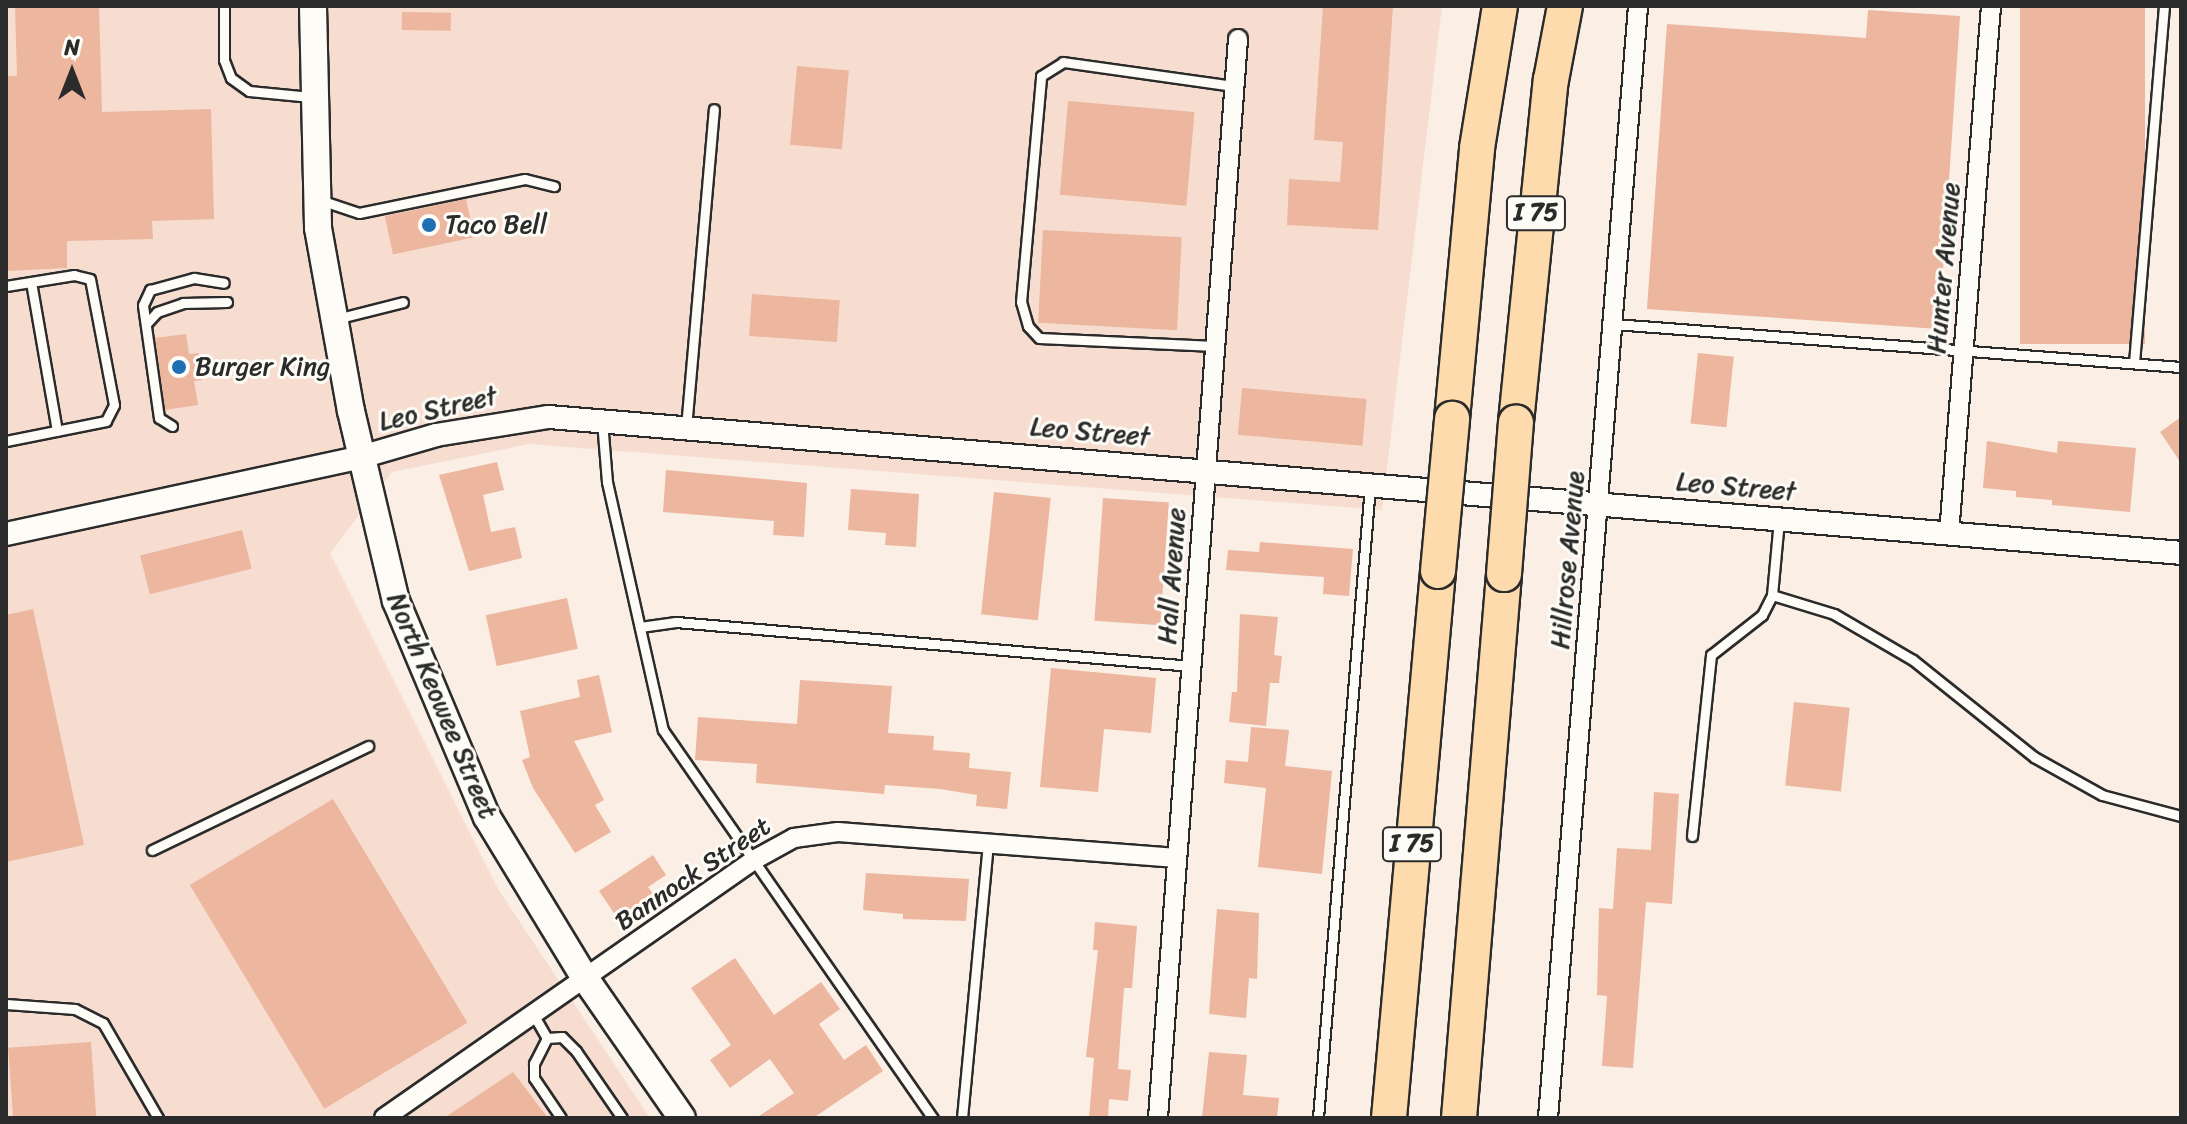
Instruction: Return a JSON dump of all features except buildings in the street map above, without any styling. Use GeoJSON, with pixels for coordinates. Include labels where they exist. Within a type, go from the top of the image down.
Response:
{"type":"FeatureCollection","features":[{"type":"Feature","properties":{"kind":"highway","name":"I 75"},"geometry":{"type":"LineString","coordinates":[[1389,1118],[1477,148],[1500,6]]}},
{"type":"Feature","properties":{"kind":"highway","name":"I 75"},"geometry":{"type":"LineString","coordinates":[[1459,1118],[1516,422],[1551,80],[1565,6]]}},
{"type":"Feature","properties":{"kind":"main road","name":"North Keowee Street"},"geometry":{"type":"LineString","coordinates":[[313,6],[311,97],[316,198],[361,457],[396,601],[456,753],[527,890],[682,1118]]}},
{"type":"Feature","properties":{"kind":"street","name":"Hillrose Avenue"},"geometry":{"type":"LineString","coordinates":[[1548,1118],[1638,6]]}},
{"type":"Feature","properties":{"kind":"street","name":"Hunter Avenue"},"geometry":{"type":"LineString","coordinates":[[1949,534],[1991,6]]}},
{"type":"Feature","properties":{"kind":"street","name":"Hall Avenue"},"geometry":{"type":"LineString","coordinates":[[1158,1118],[1238,39]]}},
{"type":"Feature","properties":{"kind":"street","name":"Leo Street"},"geometry":{"type":"LineString","coordinates":[[6,534],[520,419],[602,421],[2181,553]]}},
{"type":"Feature","properties":{"kind":"street","name":"Bannock Street"},"geometry":{"type":"LineString","coordinates":[[384,1118],[782,842],[814,834],[1177,858]]}},
{"type":"Feature","properties":{"kind":"lane"},"geometry":{"type":"LineString","coordinates":[[224,6],[224,60],[231,78],[249,91],[311,97]]}},
{"type":"Feature","properties":{"kind":"lane"},"geometry":{"type":"LineString","coordinates":[[2134,363],[2164,6]]}},
{"type":"Feature","properties":{"kind":"lane"},"geometry":{"type":"LineString","coordinates":[[1215,346],[1039,338],[1028,326],[1021,302],[1041,76],[1063,62],[1234,86]]}},
{"type":"Feature","properties":{"kind":"lane"},"geometry":{"type":"LineString","coordinates":[[686,428],[714,109]]}},
{"type":"Feature","properties":{"kind":"lane"},"geometry":{"type":"LineString","coordinates":[[316,198],[359,213],[525,179],[554,186]]}},
{"type":"Feature","properties":{"kind":"lane"},"geometry":{"type":"LineString","coordinates":[[6,286],[74,275],[90,279],[114,405],[106,421],[6,441]]}},
{"type":"Feature","properties":{"kind":"lane"},"geometry":{"type":"LineString","coordinates":[[172,426],[159,418],[143,305],[150,290],[194,278],[224,283]]}},
{"type":"Feature","properties":{"kind":"lane"},"geometry":{"type":"LineString","coordinates":[[31,282],[57,431]]}},
{"type":"Feature","properties":{"kind":"lane"},"geometry":{"type":"LineString","coordinates":[[146,324],[157,312],[183,303],[227,302]]}},
{"type":"Feature","properties":{"kind":"lane"},"geometry":{"type":"LineString","coordinates":[[336,319],[403,302]]}},
{"type":"Feature","properties":{"kind":"lane"},"geometry":{"type":"LineString","coordinates":[[1614,324],[1963,354],[2181,367]]}},
{"type":"Feature","properties":{"kind":"lane"},"geometry":{"type":"LineString","coordinates":[[602,421],[607,482],[663,730],[933,1118]]}},
{"type":"Feature","properties":{"kind":"lane"},"geometry":{"type":"LineString","coordinates":[[1318,1118],[1370,485]]}},
{"type":"Feature","properties":{"kind":"lane"},"geometry":{"type":"LineString","coordinates":[[1692,836],[1711,655],[1762,615],[1772,595],[1779,519]]}},
{"type":"Feature","properties":{"kind":"lane"},"geometry":{"type":"LineString","coordinates":[[1772,595],[1834,614],[1913,660],[2034,757],[2102,795],[2181,816]]}},
{"type":"Feature","properties":{"kind":"lane"},"geometry":{"type":"LineString","coordinates":[[640,627],[676,622],[1191,666]]}},
{"type":"Feature","properties":{"kind":"lane"},"geometry":{"type":"LineString","coordinates":[[152,850],[368,746]]}},
{"type":"Feature","properties":{"kind":"lane"},"geometry":{"type":"LineString","coordinates":[[962,1118],[988,844]]}},
{"type":"Feature","properties":{"kind":"lane"},"geometry":{"type":"LineString","coordinates":[[6,1004],[75,1009],[103,1023],[158,1118]]}},
{"type":"Feature","properties":{"kind":"lane"},"geometry":{"type":"LineString","coordinates":[[533,1014],[547,1038]]}},
{"type":"Feature","properties":{"kind":"lane"},"geometry":{"type":"LineString","coordinates":[[547,1038],[562,1037],[576,1051],[622,1118]]}},
{"type":"Feature","properties":{"kind":"lane"},"geometry":{"type":"LineString","coordinates":[[547,1038],[534,1064],[534,1078],[561,1118]]}},
{"type":"Feature","properties":{"kind":"shaded area"},"geometry":{"type":"Polygon","coordinates":[[[6,6],[1442,6],[1382,510],[529,444],[392,472],[330,553],[498,889],[650,1118],[6,1118],[6,6]]]}},
{"type":"Feature","properties":{"kind":"place","name":"Taco Bell"},"geometry":{"type":"Point","coordinates":[429,225]}},
{"type":"Feature","properties":{"kind":"place","name":"Burger King"},"geometry":{"type":"Point","coordinates":[179,367]}}]}
